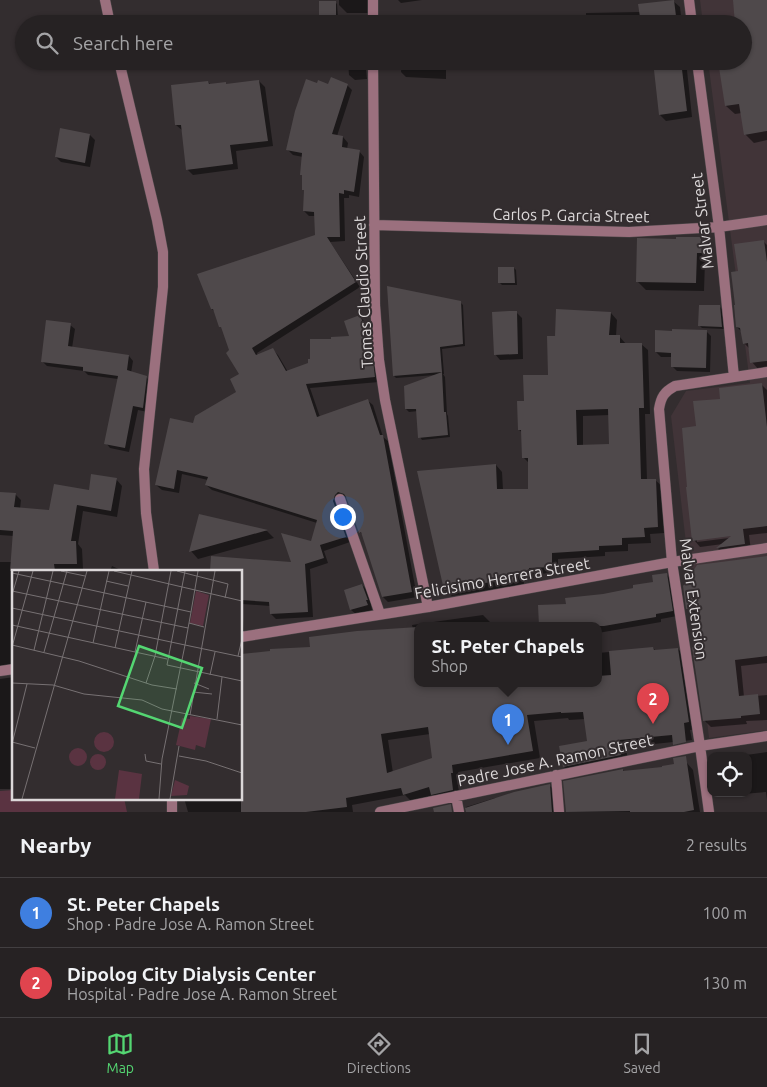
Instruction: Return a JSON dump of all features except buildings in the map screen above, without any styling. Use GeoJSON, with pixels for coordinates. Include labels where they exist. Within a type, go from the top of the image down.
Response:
{"type":"FeatureCollection","features":[{"type":"Feature","properties":{"kind":"street"},"geometry":{"type":"LineString","coordinates":[[105,0],[108,15]]}},
{"type":"Feature","properties":{"kind":"street"},"geometry":{"type":"LineString","coordinates":[[373,0],[373,15]]}},
{"type":"Feature","properties":{"kind":"street"},"geometry":{"type":"LineString","coordinates":[[689,0],[691,15]]}},
{"type":"Feature","properties":{"kind":"street"},"geometry":{"type":"LineString","coordinates":[[121,70],[163,252],[163,287],[144,469],[146,513],[154,570]]}},
{"type":"Feature","properties":{"kind":"street","name":"Tomas Claudio Street"},"geometry":{"type":"LineString","coordinates":[[373,70],[375,305],[379,360],[385,400],[428,607]]}},
{"type":"Feature","properties":{"kind":"street","name":"Malvar Street"},"geometry":{"type":"LineString","coordinates":[[698,70],[719,227],[734,376]]}},
{"type":"Feature","properties":{"kind":"street","name":"Carlos P. Garcia Street"},"geometry":{"type":"LineString","coordinates":[[374,225],[593,232],[670,231],[719,227],[767,220]]}},
{"type":"Feature","properties":{"kind":"street"},"geometry":{"type":"LineString","coordinates":[[734,376],[767,372]]}},
{"type":"Feature","properties":{"kind":"street","name":"Malvar Extension"},"geometry":{"type":"LineString","coordinates":[[709,812],[672,562],[659,409],[660,399],[665,391],[675,386],[734,376]]}},
{"type":"Feature","properties":{"kind":"street"},"geometry":{"type":"LineString","coordinates":[[340,499],[380,614]]}},
{"type":"Feature","properties":{"kind":"street","name":"Felicisimo Herrera Street"},"geometry":{"type":"LineString","coordinates":[[242,637],[428,607],[672,562],[767,548]]}},
{"type":"Feature","properties":{"kind":"street","name":"Padre Jose A. Ramon Street"},"geometry":{"type":"LineString","coordinates":[[380,812],[700,746],[767,736]]}},
{"type":"Feature","properties":{"kind":"street"},"geometry":{"type":"LineString","coordinates":[[556,775],[559,812]]}},
{"type":"Feature","properties":{"kind":"street"},"geometry":{"type":"LineString","coordinates":[[456,796],[459,812]]}},
{"type":"Feature","properties":{"kind":"shaded area"},"geometry":{"type":"Polygon","coordinates":[[[700,0],[767,0],[767,730],[709,738],[671,416],[686,391],[750,383],[709,70],[752,70],[752,15],[702,15],[700,0]]]}},
{"type":"Feature","properties":{"kind":"shaded area"},"geometry":{"type":"Polygon","coordinates":[[[12,790],[12,800],[124,800],[127,812],[0,812],[0,791],[12,790]]]}},
{"type":"Feature","properties":{"kind":"place","name":"Dipolog City Dialysis Center"},"geometry":{"type":"Point","coordinates":[653,724]}},
{"type":"Feature","properties":{"kind":"place","name":"St. Peter Chapels"},"geometry":{"type":"Point","coordinates":[508,745]}}]}
